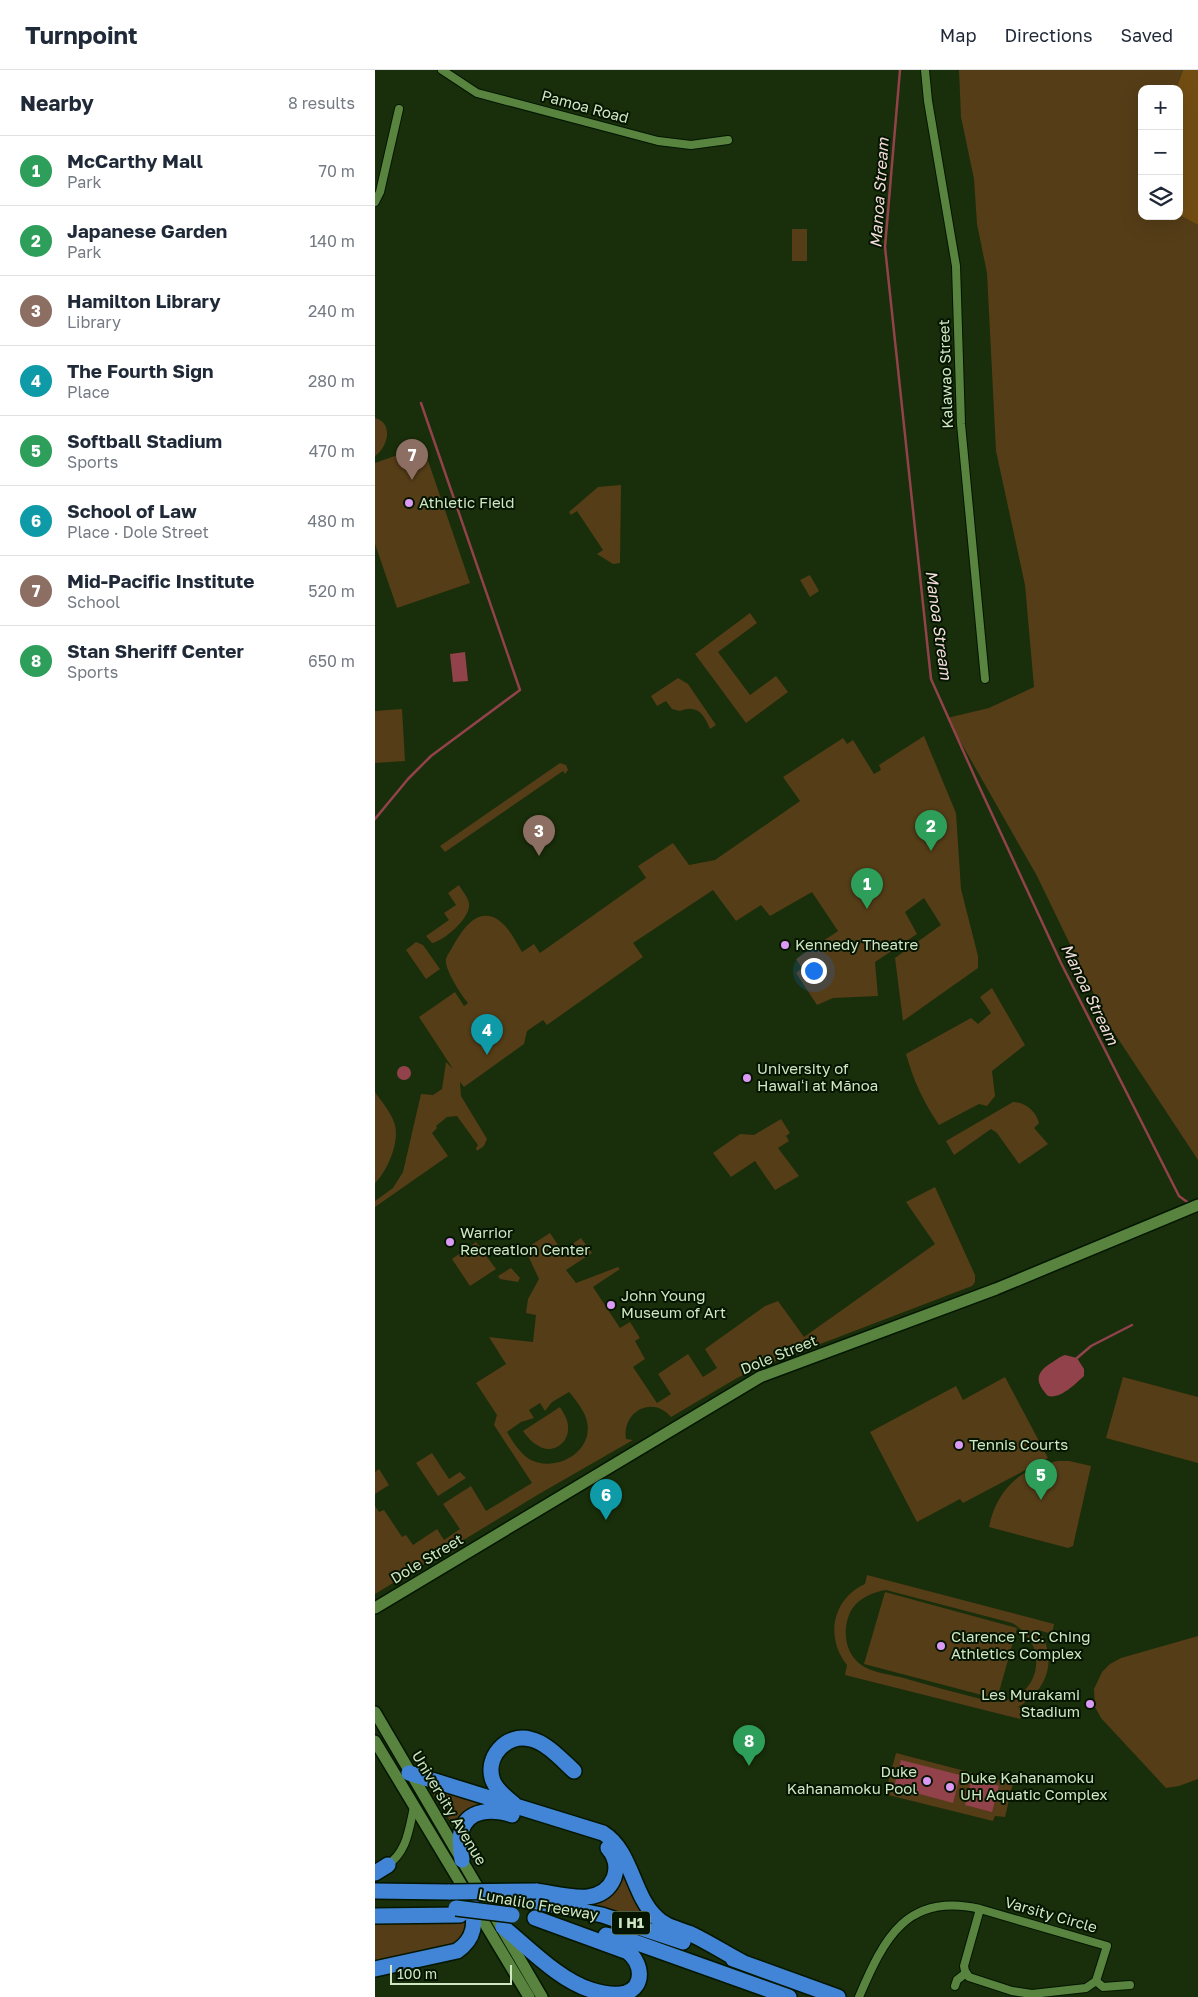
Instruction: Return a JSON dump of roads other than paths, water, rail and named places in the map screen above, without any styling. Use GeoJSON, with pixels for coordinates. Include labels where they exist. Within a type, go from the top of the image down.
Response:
{"type":"FeatureCollection","features":[{"type":"Feature","properties":{"kind":"highway"},"geometry":{"type":"LineString","coordinates":[[519,1808],[499,1792],[491,1777],[491,1765],[495,1754],[508,1742],[519,1738],[537,1741],[574,1771]]}},
{"type":"Feature","properties":{"kind":"highway"},"geometry":{"type":"LineString","coordinates":[[409,1773],[595,1830],[609,1837],[617,1846],[646,1904],[655,1917],[665,1924],[690,1934],[742,1962]]}},
{"type":"Feature","properties":{"kind":"highway"},"geometry":{"type":"LineString","coordinates":[[450,1892],[536,1891],[587,1898],[599,1894],[609,1887],[614,1878],[616,1868],[612,1854],[604,1844],[595,1839],[501,1811],[488,1811],[476,1814],[462,1829],[460,1842],[462,1860]]}},
{"type":"Feature","properties":{"kind":"highway","name":"Lunalilo Freeway"},"geometry":{"type":"LineString","coordinates":[[375,1891],[450,1892],[516,1898],[574,1909],[631,1923],[838,1997]]}},
{"type":"Feature","properties":{"kind":"highway","name":"Lunalilo Freeway"},"geometry":{"type":"LineString","coordinates":[[375,1907],[458,1912],[477,1908],[535,1918],[629,1940],[789,1997]]}},
{"type":"Feature","properties":{"kind":"highway"},"geometry":{"type":"LineString","coordinates":[[375,1969],[457,1951],[470,1940],[475,1927],[477,1908]]}},
{"type":"Feature","properties":{"kind":"highway"},"geometry":{"type":"LineString","coordinates":[[375,1916],[458,1912]]}},
{"type":"Feature","properties":{"kind":"highway"},"geometry":{"type":"LineString","coordinates":[[503,1927],[565,1977],[582,1986],[597,1991],[619,1994],[627,1992],[637,1983],[640,1975],[639,1967],[635,1958],[629,1952],[535,1918]]}},
{"type":"Feature","properties":{"kind":"street","name":"Pamoa Road"},"geometry":{"type":"LineString","coordinates":[[442,70],[477,93],[658,141],[691,145],[728,140]]}},
{"type":"Feature","properties":{"kind":"street","name":"Kalawao Street"},"geometry":{"type":"LineString","coordinates":[[925,70],[928,101],[956,266],[961,424],[985,679]]}},
{"type":"Feature","properties":{"kind":"street"},"geometry":{"type":"LineString","coordinates":[[375,202],[380,192],[399,109]]}},
{"type":"Feature","properties":{"kind":"street","name":"Dole Street"},"geometry":{"type":"LineString","coordinates":[[375,1608],[760,1377],[996,1289],[1198,1205]]}},
{"type":"Feature","properties":{"kind":"street","name":"University Avenue"},"geometry":{"type":"LineString","coordinates":[[375,1712],[379,1728],[409,1773],[503,1927],[542,1997]]}},
{"type":"Feature","properties":{"kind":"street","name":"University Avenue"},"geometry":{"type":"LineString","coordinates":[[375,1741],[529,1997]]}},
{"type":"Feature","properties":{"kind":"street"},"geometry":{"type":"LineString","coordinates":[[379,1869],[399,1854],[404,1846],[414,1807]]}},
{"type":"Feature","properties":{"kind":"street","name":"Varsity Circle"},"geometry":{"type":"LineString","coordinates":[[859,1997],[884,1944],[907,1921],[921,1911],[931,1907],[953,1904],[980,1909],[1107,1946],[1095,1981]]}},
{"type":"Feature","properties":{"kind":"street"},"geometry":{"type":"LineString","coordinates":[[980,1909],[964,1966],[966,1973],[971,1978],[1011,1991],[1032,1994],[1086,1988],[1095,1981],[1103,1987],[1130,1985]]}},
{"type":"Feature","properties":{"kind":"street"},"geometry":{"type":"LineString","coordinates":[[955,1986],[957,1980],[966,1973]]}},
{"type":"Feature","properties":{"kind":"waterway","name":"Manoa Stream"},"geometry":{"type":"LineString","coordinates":[[900,70],[885,247],[931,679],[1061,963],[1179,1196],[1190,1204]]}},
{"type":"Feature","properties":{"kind":"waterway"},"geometry":{"type":"LineString","coordinates":[[375,819],[408,779],[431,756],[520,690],[421,403]]}},
{"type":"Feature","properties":{"kind":"waterway"},"geometry":{"type":"LineString","coordinates":[[1077,1358],[1091,1346],[1132,1325]]}},
{"type":"Feature","properties":{"kind":"place","name":"Mid-Pacific Institute"},"geometry":{"type":"Point","coordinates":[412,480]}},
{"type":"Feature","properties":{"kind":"place","name":"Athletic Field"},"geometry":{"type":"Point","coordinates":[409,503]}},
{"type":"Feature","properties":{"kind":"place","name":"Japanese Garden"},"geometry":{"type":"Point","coordinates":[931,851]}},
{"type":"Feature","properties":{"kind":"place","name":"Hamilton Library"},"geometry":{"type":"Point","coordinates":[539,856]}},
{"type":"Feature","properties":{"kind":"place","name":"McCarthy Mall"},"geometry":{"type":"Point","coordinates":[867,909]}},
{"type":"Feature","properties":{"kind":"place","name":"Kennedy Theatre"},"geometry":{"type":"Point","coordinates":[785,945]}},
{"type":"Feature","properties":{"kind":"place","name":"The Fourth Sign"},"geometry":{"type":"Point","coordinates":[487,1055]}},
{"type":"Feature","properties":{"kind":"place","name":"University of Hawaiʻi at Mānoa"},"geometry":{"type":"Point","coordinates":[747,1078]}},
{"type":"Feature","properties":{"kind":"place","name":"Warrior Recreation Center"},"geometry":{"type":"Point","coordinates":[450,1242]}},
{"type":"Feature","properties":{"kind":"place","name":"John Young Museum of Art"},"geometry":{"type":"Point","coordinates":[611,1305]}},
{"type":"Feature","properties":{"kind":"place","name":"Tennis Courts"},"geometry":{"type":"Point","coordinates":[959,1445]}},
{"type":"Feature","properties":{"kind":"place","name":"Softball Stadium"},"geometry":{"type":"Point","coordinates":[1041,1500]}},
{"type":"Feature","properties":{"kind":"place","name":"School of Law"},"geometry":{"type":"Point","coordinates":[606,1520]}},
{"type":"Feature","properties":{"kind":"place","name":"Clarence T.C. Ching Athletics Complex"},"geometry":{"type":"Point","coordinates":[941,1646]}},
{"type":"Feature","properties":{"kind":"place","name":"Les Murakami Stadium"},"geometry":{"type":"Point","coordinates":[1090,1704]}},
{"type":"Feature","properties":{"kind":"place","name":"Stan Sheriff Center"},"geometry":{"type":"Point","coordinates":[749,1766]}},
{"type":"Feature","properties":{"kind":"place","name":"Duke Kahanamoku Pool"},"geometry":{"type":"Point","coordinates":[927,1781]}},
{"type":"Feature","properties":{"kind":"place","name":"Duke Kahanamoku UH Aquatic Complex"},"geometry":{"type":"Point","coordinates":[950,1787]}}]}
